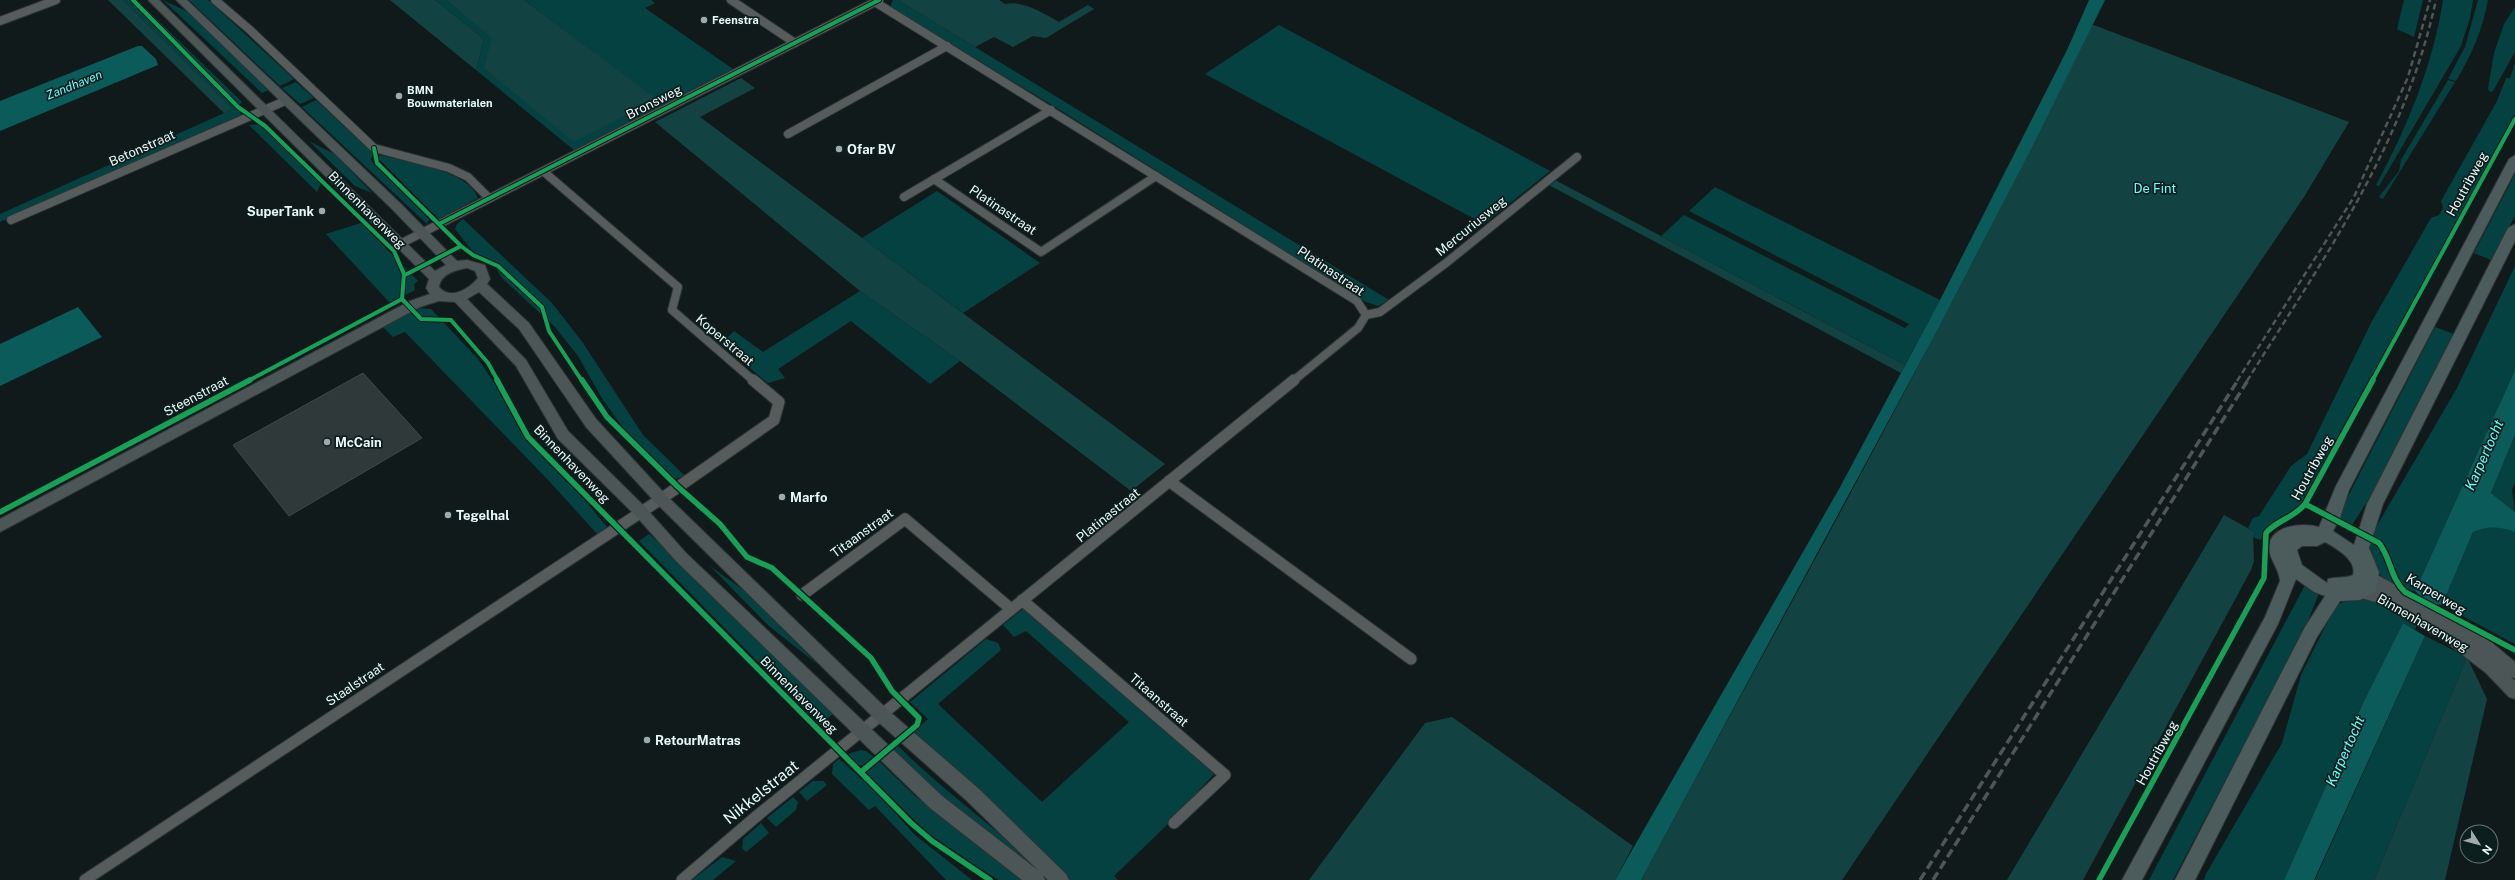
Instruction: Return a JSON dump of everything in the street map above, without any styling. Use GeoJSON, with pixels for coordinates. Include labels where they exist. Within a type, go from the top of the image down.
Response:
{"type":"FeatureCollection","features":[{"type":"Feature","properties":{"kind":"main road","name":"Binnenhavenweg"},"geometry":{"type":"LineString","coordinates":[[153,0],[400,244],[435,287]]}},
{"type":"Feature","properties":{"kind":"main road","name":"Binnenhavenweg"},"geometry":{"type":"LineString","coordinates":[[181,0],[423,233],[454,266]]}},
{"type":"Feature","properties":{"kind":"main road"},"geometry":{"type":"LineString","coordinates":[[2316,533],[2332,518],[2341,490],[2515,159]]}},
{"type":"Feature","properties":{"kind":"main road"},"geometry":{"type":"LineString","coordinates":[[2316,533],[2317,540],[2304,538],[2291,544],[2289,556],[2299,571],[2314,584],[2333,592],[2353,595],[2365,575],[2361,544],[2375,504],[2515,228]]}},
{"type":"Feature","properties":{"kind":"main road"},"geometry":{"type":"LineString","coordinates":[[472,264],[481,268],[484,279],[480,285],[471,293],[458,297],[435,287],[454,266],[472,264]]}},
{"type":"Feature","properties":{"kind":"main road"},"geometry":{"type":"LineString","coordinates":[[480,285],[524,326],[590,423],[661,498],[883,716],[973,796],[1060,880]]}},
{"type":"Feature","properties":{"kind":"main road","name":"Steenstraat"},"geometry":{"type":"LineString","coordinates":[[0,526],[415,304],[435,287]]}},
{"type":"Feature","properties":{"kind":"main road","name":"Binnenhavenweg"},"geometry":{"type":"LineString","coordinates":[[458,297],[521,363],[563,435],[640,511],[682,558],[862,732],[951,815],[1036,880]]}},
{"type":"Feature","properties":{"kind":"main road"},"geometry":{"type":"LineString","coordinates":[[2350,552],[2349,547],[2355,530],[2375,504]]}},
{"type":"Feature","properties":{"kind":"main road"},"geometry":{"type":"LineString","coordinates":[[2132,880],[2272,619],[2288,581],[2289,575],[2281,560],[2277,547],[2281,537],[2292,531],[2316,533],[2350,552],[2358,562],[2365,575]]}},
{"type":"Feature","properties":{"kind":"main road"},"geometry":{"type":"LineString","coordinates":[[2272,619],[2291,598],[2300,579],[2299,571]]}},
{"type":"Feature","properties":{"kind":"main road","name":"Binnenhavenweg"},"geometry":{"type":"LineString","coordinates":[[2365,575],[2472,636],[2515,671]]}},
{"type":"Feature","properties":{"kind":"main road","name":"Binnenhavenweg"},"geometry":{"type":"LineString","coordinates":[[2365,575],[2378,596],[2444,632],[2490,665],[2515,692]]}},
{"type":"Feature","properties":{"kind":"main road"},"geometry":{"type":"LineString","coordinates":[[2185,880],[2311,632],[2334,596],[2333,592]]}},
{"type":"Feature","properties":{"kind":"street"},"geometry":{"type":"LineString","coordinates":[[0,21],[56,0]]}},
{"type":"Feature","properties":{"kind":"street"},"geometry":{"type":"LineString","coordinates":[[215,0],[250,30],[374,148],[449,168],[468,177],[489,198]]}},
{"type":"Feature","properties":{"kind":"street"},"geometry":{"type":"LineString","coordinates":[[731,0],[795,43]]}},
{"type":"Feature","properties":{"kind":"street","name":"Bronsweg"},"geometry":{"type":"LineString","coordinates":[[400,244],[877,1]]}},
{"type":"Feature","properties":{"kind":"street","name":"Platinastraat"},"geometry":{"type":"LineString","coordinates":[[877,1],[1357,301],[1366,315]]}},
{"type":"Feature","properties":{"kind":"street"},"geometry":{"type":"LineString","coordinates":[[788,134],[948,46]]}},
{"type":"Feature","properties":{"kind":"street","name":"Betonstraat"},"geometry":{"type":"LineString","coordinates":[[11,220],[285,101]]}},
{"type":"Feature","properties":{"kind":"street"},"geometry":{"type":"LineString","coordinates":[[904,197],[1051,110]]}},
{"type":"Feature","properties":{"kind":"street","name":"Mercuriusweg"},"geometry":{"type":"LineString","coordinates":[[1380,312],[1446,263],[1577,157]]}},
{"type":"Feature","properties":{"kind":"street","name":"Koperstraat"},"geometry":{"type":"LineString","coordinates":[[543,171],[678,287],[672,310],[679,318],[779,402],[774,420],[640,511]]}},
{"type":"Feature","properties":{"kind":"street","name":"Platinastraat"},"geometry":{"type":"LineString","coordinates":[[934,179],[1041,252],[1156,176]]}},
{"type":"Feature","properties":{"kind":"street","name":"Platinastraat"},"geometry":{"type":"LineString","coordinates":[[862,732],[1022,600],[1358,328],[1366,315],[1380,312]]}},
{"type":"Feature","properties":{"kind":"street"},"geometry":{"type":"LineString","coordinates":[[1169,482],[1411,659]]}},
{"type":"Feature","properties":{"kind":"street","name":"Staalstraat"},"geometry":{"type":"LineString","coordinates":[[85,880],[640,511]]}},
{"type":"Feature","properties":{"kind":"street","name":"Titaanstraat"},"geometry":{"type":"LineString","coordinates":[[802,596],[905,518],[1011,609]]}},
{"type":"Feature","properties":{"kind":"street","name":"Titaanstraat"},"geometry":{"type":"LineString","coordinates":[[1022,600],[1225,775],[1174,824]]}},
{"type":"Feature","properties":{"kind":"street","name":"Nikkelstraat"},"geometry":{"type":"LineString","coordinates":[[682,880],[758,815],[862,732]]}},
{"type":"Feature","properties":{"kind":"shaded area"},"geometry":{"type":"Polygon","coordinates":[[[123,0],[137,0],[242,102],[239,105],[241,115],[0,222],[0,214],[233,109],[123,0]]]}},
{"type":"Feature","properties":{"kind":"shaded area"},"geometry":{"type":"Polygon","coordinates":[[[163,0],[188,12],[269,90],[262,93],[163,0]]]}},
{"type":"Feature","properties":{"kind":"shaded area"},"geometry":{"type":"Polygon","coordinates":[[[189,0],[208,0],[294,79],[280,86],[189,0]]]}},
{"type":"Feature","properties":{"kind":"shaded area"},"geometry":{"type":"Polygon","coordinates":[[[435,0],[446,0],[493,38],[655,99],[524,0],[651,0],[655,3],[645,8],[733,69],[575,151],[476,70],[484,39],[435,0]]]}},
{"type":"Feature","properties":{"kind":"shaded area"},"geometry":{"type":"Polygon","coordinates":[[[893,0],[898,0],[1389,300],[1378,306],[1366,302],[1052,105],[890,7],[893,0]]]}},
{"type":"Feature","properties":{"kind":"shaded area"},"geometry":{"type":"Polygon","coordinates":[[[2404,0],[2423,0],[2414,37],[2397,29],[2404,0]]]}},
{"type":"Feature","properties":{"kind":"shaded area"},"geometry":{"type":"Polygon","coordinates":[[[2443,0],[2473,0],[2470,18],[2461,46],[2379,186],[2376,185],[2408,119],[2426,72],[2439,24],[2443,0]]]}},
{"type":"Feature","properties":{"kind":"shaded area"},"geometry":{"type":"Polygon","coordinates":[[[2478,0],[2488,0],[2483,22],[2476,42],[2456,81],[2448,79],[2465,47],[2478,0]]]}},
{"type":"Feature","properties":{"kind":"shaded area"},"geometry":{"type":"Polygon","coordinates":[[[2515,7],[2515,52],[2493,91],[2490,92],[2488,89],[2494,53],[2504,24],[2515,7]]]}},
{"type":"Feature","properties":{"kind":"shaded area"},"geometry":{"type":"Polygon","coordinates":[[[1279,25],[1550,171],[1484,224],[1205,74],[1279,25]]]}},
{"type":"Feature","properties":{"kind":"shaded area"},"geometry":{"type":"Polygon","coordinates":[[[2515,63],[2515,115],[2303,503],[2298,509],[2267,528],[2263,533],[2261,540],[2252,537],[2253,531],[2248,528],[2253,518],[2259,516],[2291,466],[2307,454],[2372,321],[2431,218],[2439,215],[2443,208],[2441,201],[2497,101],[2506,78],[2510,78],[2515,63]]]}},
{"type":"Feature","properties":{"kind":"shaded area"},"geometry":{"type":"Polygon","coordinates":[[[2448,80],[2455,82],[2383,199],[2379,197],[2399,171],[2401,160],[2448,80]]]}},
{"type":"Feature","properties":{"kind":"shaded area"},"geometry":{"type":"Polygon","coordinates":[[[296,82],[314,98],[300,104],[282,88],[296,82]]]}},
{"type":"Feature","properties":{"kind":"shaded area"},"geometry":{"type":"Polygon","coordinates":[[[316,100],[373,153],[371,159],[372,162],[429,219],[427,224],[302,107],[316,100]]]}},
{"type":"Feature","properties":{"kind":"shaded area"},"geometry":{"type":"Polygon","coordinates":[[[262,124],[321,183],[317,192],[249,125],[262,124]]]}},
{"type":"Feature","properties":{"kind":"shaded area"},"geometry":{"type":"Polygon","coordinates":[[[309,141],[336,155],[372,193],[355,186],[309,141]]]}},
{"type":"Feature","properties":{"kind":"shaded area"},"geometry":{"type":"Polygon","coordinates":[[[380,155],[420,164],[450,174],[462,180],[472,188],[478,198],[439,219],[378,158],[380,155]]]}},
{"type":"Feature","properties":{"kind":"shaded area"},"geometry":{"type":"Polygon","coordinates":[[[2515,174],[2515,216],[2491,260],[2474,253],[2515,174]]]}},
{"type":"Feature","properties":{"kind":"shaded area"},"geometry":{"type":"Polygon","coordinates":[[[1715,187],[1940,300],[1905,365],[1661,236],[1684,215],[1905,328],[1909,324],[1689,211],[1715,187]]]}},
{"type":"Feature","properties":{"kind":"shaded area"},"geometry":{"type":"Polygon","coordinates":[[[937,191],[1040,263],[963,313],[862,238],[937,191]]]}},
{"type":"Feature","properties":{"kind":"shaded area"},"geometry":{"type":"Polygon","coordinates":[[[463,219],[552,303],[583,343],[643,435],[685,476],[675,479],[624,429],[603,400],[578,356],[555,327],[502,278],[491,261],[475,254],[455,229],[457,224],[463,219]]]}},
{"type":"Feature","properties":{"kind":"shaded area"},"geometry":{"type":"Polygon","coordinates":[[[361,223],[418,281],[414,284],[415,290],[390,303],[326,234],[361,223]]]}},
{"type":"Feature","properties":{"kind":"shaded area"},"geometry":{"type":"Polygon","coordinates":[[[2515,266],[2515,370],[2415,591],[2399,591],[2387,584],[2382,577],[2368,541],[2457,388],[2515,266]]]}},
{"type":"Feature","properties":{"kind":"shaded area"},"geometry":{"type":"Polygon","coordinates":[[[860,291],[960,361],[930,384],[851,321],[778,369],[785,378],[768,383],[721,344],[734,331],[763,352],[860,291]]]}},
{"type":"Feature","properties":{"kind":"shaded area"},"geometry":{"type":"Polygon","coordinates":[[[418,308],[431,309],[478,359],[524,427],[608,528],[598,535],[550,482],[405,332],[393,337],[383,327],[418,308]]]}},
{"type":"Feature","properties":{"kind":"shaded area"},"geometry":{"type":"Polygon","coordinates":[[[2435,327],[2454,334],[2375,489],[2352,525],[2337,518],[2435,327]]]}},
{"type":"Feature","properties":{"kind":"shaded area"},"geometry":{"type":"Polygon","coordinates":[[[2515,435],[2515,483],[2512,490],[2515,512],[2491,493],[2515,435]]]}},
{"type":"Feature","properties":{"kind":"shaded area"},"geometry":{"type":"Polygon","coordinates":[[[2484,527],[2498,527],[2515,532],[2515,644],[2442,605],[2473,532],[2484,527]]]}},
{"type":"Feature","properties":{"kind":"shaded area"},"geometry":{"type":"Polygon","coordinates":[[[649,534],[834,713],[820,725],[639,541],[649,534]]]}},
{"type":"Feature","properties":{"kind":"shaded area"},"geometry":{"type":"Polygon","coordinates":[[[710,566],[749,594],[817,664],[769,626],[710,566]]]}},
{"type":"Feature","properties":{"kind":"shaded area"},"geometry":{"type":"Polygon","coordinates":[[[2305,585],[2319,593],[2306,626],[2173,880],[2149,880],[2305,585]]]}},
{"type":"Feature","properties":{"kind":"shaded area"},"geometry":{"type":"Polygon","coordinates":[[[2351,599],[2378,602],[2411,615],[2419,619],[2415,630],[2403,623],[2363,703],[2284,880],[2204,880],[2206,874],[2282,743],[2301,675],[2336,605],[2351,599]]]}},
{"type":"Feature","properties":{"kind":"shaded area"},"geometry":{"type":"Polygon","coordinates":[[[1024,608],[1214,774],[1168,824],[1114,876],[1118,880],[1069,880],[1000,813],[911,734],[928,719],[910,702],[986,639],[998,643],[1001,650],[938,704],[1042,802],[1129,722],[1026,631],[1014,637],[1003,625],[1024,608]]]}},
{"type":"Feature","properties":{"kind":"shaded area"},"geometry":{"type":"Polygon","coordinates":[[[2425,636],[2467,657],[2374,880],[2315,880],[2425,636]]]}},
{"type":"Feature","properties":{"kind":"shaded area"},"geometry":{"type":"Polygon","coordinates":[[[897,745],[935,780],[1053,880],[1044,880],[997,846],[890,751],[897,745]]]}},
{"type":"Feature","properties":{"kind":"shaded area"},"geometry":{"type":"Polygon","coordinates":[[[861,750],[866,751],[875,758],[864,765],[858,765],[848,754],[861,750]]]}},
{"type":"Feature","properties":{"kind":"shaded area"},"geometry":{"type":"Polygon","coordinates":[[[839,759],[876,792],[915,835],[972,880],[946,880],[875,806],[869,810],[832,774],[833,764],[839,759]]]}},
{"type":"Feature","properties":{"kind":"shaded area"},"geometry":{"type":"Polygon","coordinates":[[[879,761],[914,795],[1025,880],[999,880],[928,833],[867,774],[868,770],[879,761]]]}},
{"type":"Feature","properties":{"kind":"shaded area"},"geometry":{"type":"Polygon","coordinates":[[[813,781],[823,781],[827,785],[807,801],[799,792],[813,781]]]}},
{"type":"Feature","properties":{"kind":"shaded area"},"geometry":{"type":"Polygon","coordinates":[[[793,797],[798,802],[796,810],[776,827],[767,818],[793,797]]]}},
{"type":"Feature","properties":{"kind":"shaded area"},"geometry":{"type":"Polygon","coordinates":[[[761,823],[769,833],[746,852],[742,848],[743,839],[761,823]]]}},
{"type":"Feature","properties":{"kind":"shaded area"},"geometry":{"type":"Polygon","coordinates":[[[722,857],[736,861],[713,880],[692,880],[722,857]]]}},
{"type":"Feature","properties":{"kind":"green space"},"geometry":{"type":"Polygon","coordinates":[[[108,0],[123,0],[233,109],[224,113],[108,0]]]}},
{"type":"Feature","properties":{"kind":"green space"},"geometry":{"type":"Polygon","coordinates":[[[390,0],[435,0],[484,39],[476,70],[390,0]]]}},
{"type":"Feature","properties":{"kind":"green space"},"geometry":{"type":"Polygon","coordinates":[[[446,0],[524,0],[656,99],[574,142],[484,68],[492,38],[446,0]]]}},
{"type":"Feature","properties":{"kind":"green space"},"geometry":{"type":"Polygon","coordinates":[[[898,0],[999,0],[1005,4],[1019,4],[1040,11],[1059,22],[1088,5],[1094,9],[1046,38],[1033,36],[1013,47],[994,37],[975,47],[898,0]]]}},
{"type":"Feature","properties":{"kind":"green space","name":"De Fint"},"geometry":{"type":"Polygon","coordinates":[[[2091,24],[2349,122],[2304,197],[1842,880],[1641,880],[1928,348],[1984,241],[2091,24]]]}},
{"type":"Feature","properties":{"kind":"green space"},"geometry":{"type":"Polygon","coordinates":[[[741,78],[755,88],[700,117],[1165,464],[1131,491],[960,361],[860,291],[655,122],[741,78]]]}},
{"type":"Feature","properties":{"kind":"green space"},"geometry":{"type":"Polygon","coordinates":[[[1553,179],[1905,365],[1901,373],[1547,184],[1553,179]]]}},
{"type":"Feature","properties":{"kind":"green space"},"geometry":{"type":"Polygon","coordinates":[[[2224,515],[2253,531],[2254,561],[2251,570],[2083,880],[2007,880],[2224,515]]]}},
{"type":"Feature","properties":{"kind":"green space"},"geometry":{"type":"Polygon","coordinates":[[[2467,657],[2487,699],[2445,880],[2374,880],[2467,657]]]}},
{"type":"Feature","properties":{"kind":"green space"},"geometry":{"type":"Polygon","coordinates":[[[1452,717],[1633,846],[1615,880],[1309,880],[1425,723],[1452,717]]]}},
{"type":"Feature","properties":{"kind":"water"},"geometry":{"type":"Polygon","coordinates":[[[2089,0],[2105,0],[2032,147],[1938,329],[1641,880],[1615,880],[1839,489],[1940,300],[2067,50],[2089,0]]]}},
{"type":"Feature","properties":{"kind":"water","name":"Zandhaven"},"geometry":{"type":"Polygon","coordinates":[[[138,46],[142,46],[156,59],[158,65],[0,131],[0,101],[138,46]]]}},
{"type":"Feature","properties":{"kind":"water"},"geometry":{"type":"Polygon","coordinates":[[[78,307],[102,337],[0,386],[0,344],[78,307]]]}},
{"type":"Feature","properties":{"kind":"water","name":"Karpertocht"},"geometry":{"type":"Polygon","coordinates":[[[2515,370],[2515,435],[2491,493],[2515,512],[2515,532],[2504,529],[2484,528],[2473,532],[2442,605],[2427,602],[2415,591],[2515,370]]]}},
{"type":"Feature","properties":{"kind":"water","name":"Karpertocht"},"geometry":{"type":"Polygon","coordinates":[[[2403,623],[2425,636],[2314,880],[2284,880],[2363,703],[2403,623]]]}},
{"type":"Feature","properties":{"kind":"building","name":"McCain"},"geometry":{"type":"Polygon","coordinates":[[[363,373],[422,438],[289,516],[233,445],[363,373]]]}},
{"type":"Feature","properties":{"kind":"railway"},"geometry":{"type":"LineString","coordinates":[[2237,381],[2354,197],[2408,77],[2430,0]]}},
{"type":"Feature","properties":{"kind":"railway"},"geometry":{"type":"LineString","coordinates":[[2247,381],[2333,244],[2383,152],[2404,104],[2422,53],[2436,0]]}},
{"type":"Feature","properties":{"kind":"railway"},"geometry":{"type":"LineString","coordinates":[[1920,880],[2238,380]]}},
{"type":"Feature","properties":{"kind":"railway"},"geometry":{"type":"LineString","coordinates":[[1933,880],[2248,380]]}},
{"type":"Feature","properties":{"kind":"cycle path"},"geometry":{"type":"LineString","coordinates":[[133,0],[238,107],[265,126],[394,251],[401,263],[405,279],[402,299]]}},
{"type":"Feature","properties":{"kind":"cycle path"},"geometry":{"type":"LineString","coordinates":[[439,224],[879,0]]}},
{"type":"Feature","properties":{"kind":"cycle path","name":"Houtribweg"},"geometry":{"type":"LineString","coordinates":[[2099,880],[2264,578],[2266,566],[2264,537],[2266,533],[2274,525],[2296,514],[2305,504],[2515,119]]}},
{"type":"Feature","properties":{"kind":"cycle path"},"geometry":{"type":"LineString","coordinates":[[374,148],[377,163],[461,246],[473,255],[498,266],[542,307],[549,331],[607,417],[677,486],[720,524],[747,557],[772,568],[871,658],[892,691],[919,718],[917,725],[861,772]]}},
{"type":"Feature","properties":{"kind":"cycle path"},"geometry":{"type":"LineString","coordinates":[[405,275],[461,246]]}},
{"type":"Feature","properties":{"kind":"cycle path"},"geometry":{"type":"LineString","coordinates":[[402,299],[421,319],[451,320],[488,363],[528,437],[911,823],[932,841],[990,880]]}},
{"type":"Feature","properties":{"kind":"cycle path"},"geometry":{"type":"LineString","coordinates":[[0,512],[402,299]]}},
{"type":"Feature","properties":{"kind":"cycle path","name":"Houtribweg"},"geometry":{"type":"LineString","coordinates":[[2305,504],[2379,543],[2386,555],[2395,581],[2405,592],[2515,650]]}},
{"type":"Feature","properties":{"kind":"place","name":"Feenstra"},"geometry":{"type":"Point","coordinates":[704,20]}},
{"type":"Feature","properties":{"kind":"place","name":"BMN Bouwmaterialen"},"geometry":{"type":"Point","coordinates":[399,96]}},
{"type":"Feature","properties":{"kind":"place","name":"Ofar BV"},"geometry":{"type":"Point","coordinates":[839,149]}},
{"type":"Feature","properties":{"kind":"place","name":"SuperTank"},"geometry":{"type":"Point","coordinates":[322,211]}},
{"type":"Feature","properties":{"kind":"place","name":"McCain"},"geometry":{"type":"Point","coordinates":[327,442]}},
{"type":"Feature","properties":{"kind":"place","name":"Marfo"},"geometry":{"type":"Point","coordinates":[782,497]}},
{"type":"Feature","properties":{"kind":"place","name":"Tegelhal"},"geometry":{"type":"Point","coordinates":[448,515]}},
{"type":"Feature","properties":{"kind":"place","name":"RetourMatras"},"geometry":{"type":"Point","coordinates":[647,740]}}]}
